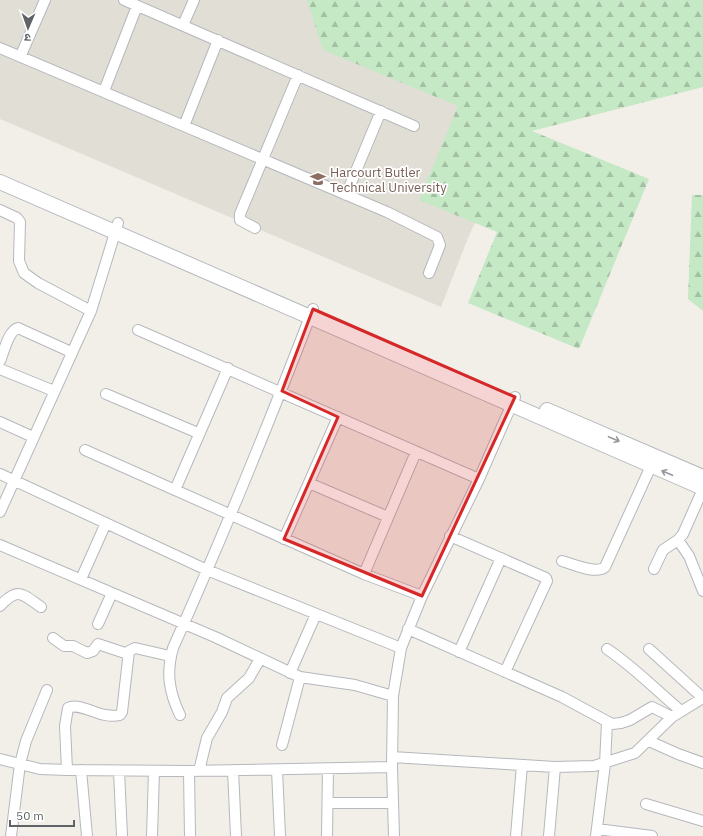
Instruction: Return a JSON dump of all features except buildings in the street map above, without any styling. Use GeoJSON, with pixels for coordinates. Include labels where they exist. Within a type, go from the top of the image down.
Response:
{"type":"FeatureCollection","features":[{"type":"Feature","properties":{"kind":"street"},"geometry":{"type":"LineString","coordinates":[[21,55],[45,0]]}},
{"type":"Feature","properties":{"kind":"street"},"geometry":{"type":"LineString","coordinates":[[124,0],[414,126]]}},
{"type":"Feature","properties":{"kind":"street"},"geometry":{"type":"LineString","coordinates":[[183,26],[194,0]]}},
{"type":"Feature","properties":{"kind":"street"},"geometry":{"type":"LineString","coordinates":[[104,91],[137,6]]}},
{"type":"Feature","properties":{"kind":"street"},"geometry":{"type":"LineString","coordinates":[[184,126],[218,40]]}},
{"type":"Feature","properties":{"kind":"street"},"geometry":{"type":"LineString","coordinates":[[0,48],[21,55],[387,212],[437,237],[440,245],[429,273]]}},
{"type":"Feature","properties":{"kind":"street"},"geometry":{"type":"LineString","coordinates":[[255,228],[243,223],[240,218],[298,75]]}},
{"type":"Feature","properties":{"kind":"street"},"geometry":{"type":"LineString","coordinates":[[346,195],[381,112]]}},
{"type":"Feature","properties":{"kind":"street"},"geometry":{"type":"LineString","coordinates":[[0,172],[117,227],[701,483]]}},
{"type":"Feature","properties":{"kind":"street"},"geometry":{"type":"LineString","coordinates":[[0,182],[117,227]]}},
{"type":"Feature","properties":{"kind":"street"},"geometry":{"type":"LineString","coordinates":[[0,210],[17,218],[20,222],[19,261],[24,273],[38,283],[91,311]]}},
{"type":"Feature","properties":{"kind":"street"},"geometry":{"type":"LineString","coordinates":[[0,512],[71,352],[91,311],[117,227]]}},
{"type":"Feature","properties":{"kind":"street"},"geometry":{"type":"LineString","coordinates":[[180,715],[169,687],[170,656],[231,515],[282,391],[311,313]]}},
{"type":"Feature","properties":{"kind":"street"},"geometry":{"type":"LineString","coordinates":[[0,361],[11,333],[18,328],[71,352]]}},
{"type":"Feature","properties":{"kind":"street"},"geometry":{"type":"LineString","coordinates":[[138,330],[282,391],[338,418],[479,479]]}},
{"type":"Feature","properties":{"kind":"street"},"geometry":{"type":"LineString","coordinates":[[0,368],[54,391]]}},
{"type":"Feature","properties":{"kind":"street"},"geometry":{"type":"LineString","coordinates":[[175,490],[198,433],[228,368]]}},
{"type":"Feature","properties":{"kind":"street"},"geometry":{"type":"LineString","coordinates":[[106,394],[198,433]]}},
{"type":"Feature","properties":{"kind":"street"},"geometry":{"type":"LineString","coordinates":[[394,836],[392,762],[393,696],[400,648],[422,596],[479,479],[513,401]]}},
{"type":"Feature","properties":{"kind":"street"},"geometry":{"type":"LineString","coordinates":[[284,539],[338,418]]}},
{"type":"Feature","properties":{"kind":"street"},"geometry":{"type":"LineString","coordinates":[[0,422],[33,437]]}},
{"type":"Feature","properties":{"kind":"street"},"geometry":{"type":"LineString","coordinates":[[568,424],[651,466],[701,483]]}},
{"type":"Feature","properties":{"kind":"street"},"geometry":{"type":"LineString","coordinates":[[85,450],[364,574],[422,596]]}},
{"type":"Feature","properties":{"kind":"street"},"geometry":{"type":"LineString","coordinates":[[364,574],[416,452]]}},
{"type":"Feature","properties":{"kind":"street"},"geometry":{"type":"LineString","coordinates":[[562,561],[595,570],[605,567],[651,466]]}},
{"type":"Feature","properties":{"kind":"street"},"geometry":{"type":"LineString","coordinates":[[0,474],[207,570],[400,648]]}},
{"type":"Feature","properties":{"kind":"street"},"geometry":{"type":"LineString","coordinates":[[309,483],[388,517]]}},
{"type":"Feature","properties":{"kind":"street"},"geometry":{"type":"LineString","coordinates":[[654,569],[663,550],[678,540],[683,534],[701,483]]}},
{"type":"Feature","properties":{"kind":"street"},"geometry":{"type":"LineString","coordinates":[[81,579],[106,524]]}},
{"type":"Feature","properties":{"kind":"street"},"geometry":{"type":"LineString","coordinates":[[450,536],[546,578],[547,581],[505,672]]}},
{"type":"Feature","properties":{"kind":"street"},"geometry":{"type":"LineString","coordinates":[[678,540],[691,561],[703,591]]}},
{"type":"Feature","properties":{"kind":"street"},"geometry":{"type":"LineString","coordinates":[[0,545],[81,579],[300,677],[355,686],[393,696]]}},
{"type":"Feature","properties":{"kind":"street"},"geometry":{"type":"LineString","coordinates":[[459,652],[501,558]]}},
{"type":"Feature","properties":{"kind":"street"},"geometry":{"type":"LineString","coordinates":[[0,606],[11,594],[16,593],[41,607]]}},
{"type":"Feature","properties":{"kind":"street"},"geometry":{"type":"LineString","coordinates":[[98,624],[112,593]]}},
{"type":"Feature","properties":{"kind":"street"},"geometry":{"type":"LineString","coordinates":[[290,673],[316,614]]}},
{"type":"Feature","properties":{"kind":"street"},"geometry":{"type":"LineString","coordinates":[[408,629],[571,702],[607,722],[621,723],[652,707],[672,717]]}},
{"type":"Feature","properties":{"kind":"street"},"geometry":{"type":"LineString","coordinates":[[53,638],[62,645],[73,646],[87,653],[93,651],[98,644],[128,654]]}},
{"type":"Feature","properties":{"kind":"street"},"geometry":{"type":"LineString","coordinates":[[67,770],[66,710],[75,706],[98,714],[120,715],[122,712],[129,651],[135,648],[170,656]]}},
{"type":"Feature","properties":{"kind":"street"},"geometry":{"type":"LineString","coordinates":[[607,649],[631,665],[651,686],[681,711]]}},
{"type":"Feature","properties":{"kind":"street"},"geometry":{"type":"LineString","coordinates":[[0,758],[40,768],[119,771],[328,769],[392,762],[555,767],[586,767],[605,764],[635,753],[655,743],[672,717],[703,698],[649,649]]}},
{"type":"Feature","properties":{"kind":"street"},"geometry":{"type":"LineString","coordinates":[[190,836],[194,771],[207,738],[222,712],[227,698],[249,678],[260,659]]}},
{"type":"Feature","properties":{"kind":"street"},"geometry":{"type":"LineString","coordinates":[[282,745],[300,677]]}},
{"type":"Feature","properties":{"kind":"street"},"geometry":{"type":"LineString","coordinates":[[12,836],[20,764],[26,741],[47,690]]}},
{"type":"Feature","properties":{"kind":"street"},"geometry":{"type":"LineString","coordinates":[[607,722],[605,764],[597,832],[652,836]]}},
{"type":"Feature","properties":{"kind":"street"},"geometry":{"type":"LineString","coordinates":[[655,743],[678,754],[703,763]]}},
{"type":"Feature","properties":{"kind":"street"},"geometry":{"type":"LineString","coordinates":[[516,836],[522,765]]}},
{"type":"Feature","properties":{"kind":"street"},"geometry":{"type":"LineString","coordinates":[[549,836],[555,767]]}},
{"type":"Feature","properties":{"kind":"street"},"geometry":{"type":"LineString","coordinates":[[327,836],[328,769]]}},
{"type":"Feature","properties":{"kind":"street"},"geometry":{"type":"LineString","coordinates":[[81,770],[87,836]]}},
{"type":"Feature","properties":{"kind":"street"},"geometry":{"type":"LineString","coordinates":[[233,770],[236,836]]}},
{"type":"Feature","properties":{"kind":"street"},"geometry":{"type":"LineString","coordinates":[[277,770],[280,836]]}},
{"type":"Feature","properties":{"kind":"street"},"geometry":{"type":"LineString","coordinates":[[119,771],[122,836]]}},
{"type":"Feature","properties":{"kind":"street"},"geometry":{"type":"LineString","coordinates":[[152,836],[154,771]]}},
{"type":"Feature","properties":{"kind":"street"},"geometry":{"type":"LineString","coordinates":[[328,803],[393,803]]}},
{"type":"Feature","properties":{"kind":"street"},"geometry":{"type":"LineString","coordinates":[[646,804],[703,821]]}},
{"type":"Feature","properties":{"kind":"highlighted area"},"geometry":{"type":"Polygon","coordinates":[[[313,309],[515,397],[422,596],[284,539],[338,417],[282,391],[313,309]]]}},
{"type":"Feature","properties":{"kind":"shaded area","name":"Harcourt Butler Technical University"},"geometry":{"type":"Polygon","coordinates":[[[0,0],[577,0],[468,238],[441,307],[0,119],[0,0]]]}},
{"type":"Feature","properties":{"kind":"green space"},"geometry":{"type":"Polygon","coordinates":[[[307,0],[703,0],[703,87],[532,131],[649,179],[579,349],[468,303],[497,232],[419,200],[458,106],[323,50],[307,0]]]}},
{"type":"Feature","properties":{"kind":"green space"},"geometry":{"type":"Polygon","coordinates":[[[692,195],[703,195],[703,311],[688,299],[692,195]]]}},
{"type":"Feature","properties":{"kind":"place","name":"Harcourt Butler Technical University"},"geometry":{"type":"Point","coordinates":[318,179]}}]}
